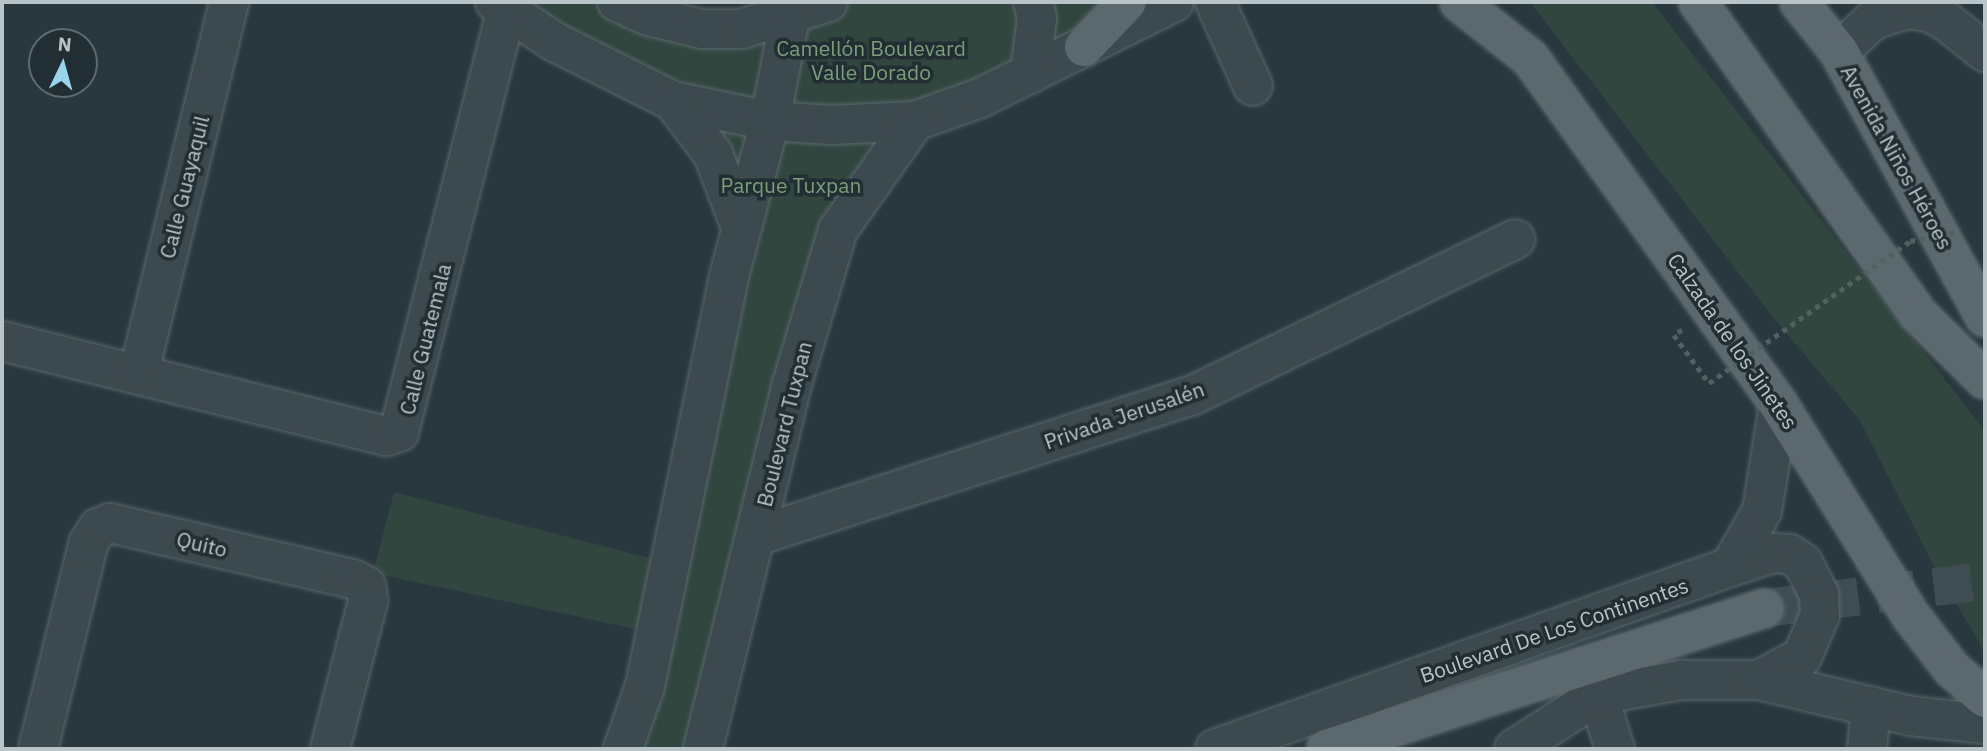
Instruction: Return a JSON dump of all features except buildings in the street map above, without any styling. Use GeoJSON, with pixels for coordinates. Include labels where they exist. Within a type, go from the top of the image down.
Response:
{"type":"FeatureCollection","features":[{"type":"Feature","properties":{"kind":"main road"},"geometry":{"type":"LineString","coordinates":[[1084,47],[1128,2]]}},
{"type":"Feature","properties":{"kind":"main road","name":"Calzada de los Jinetes"},"geometry":{"type":"LineString","coordinates":[[1459,2],[1530,58],[1779,405],[1912,616],[1952,669],[1985,698]]}},
{"type":"Feature","properties":{"kind":"main road"},"geometry":{"type":"LineString","coordinates":[[1489,2],[1530,58]]}},
{"type":"Feature","properties":{"kind":"main road"},"geometry":{"type":"LineString","coordinates":[[1698,2],[1917,313],[1985,380]]}},
{"type":"Feature","properties":{"kind":"main road","name":"Avenida Niños Héroes"},"geometry":{"type":"LineString","coordinates":[[1799,2],[1839,52],[1985,318]]}},
{"type":"Feature","properties":{"kind":"main road"},"geometry":{"type":"LineString","coordinates":[[1326,749],[1764,608]]}},
{"type":"Feature","properties":{"kind":"street","name":"Calle Guayaquil"},"geometry":{"type":"LineString","coordinates":[[139,372],[229,2]]}},
{"type":"Feature","properties":{"kind":"street"},"geometry":{"type":"LineString","coordinates":[[617,2],[702,29],[741,29],[790,17],[828,2]]}},
{"type":"Feature","properties":{"kind":"street"},"geometry":{"type":"LineString","coordinates":[[1030,74],[1037,18],[1033,2]]}},
{"type":"Feature","properties":{"kind":"street"},"geometry":{"type":"LineString","coordinates":[[501,7],[601,67],[673,101],[770,121],[831,125],[915,121],[1030,74],[1174,2]]}},
{"type":"Feature","properties":{"kind":"street"},"geometry":{"type":"LineString","coordinates":[[1215,2],[1253,86]]}},
{"type":"Feature","properties":{"kind":"street","name":"Calle Guatemala"},"geometry":{"type":"LineString","coordinates":[[2,341],[139,372],[386,436],[399,432],[501,7]]}},
{"type":"Feature","properties":{"kind":"street"},"geometry":{"type":"LineString","coordinates":[[1839,52],[1886,7],[1928,12],[1985,52]]}},
{"type":"Feature","properties":{"kind":"street"},"geometry":{"type":"LineString","coordinates":[[623,749],[645,686],[740,225],[770,121],[790,17]]}},
{"type":"Feature","properties":{"kind":"street"},"geometry":{"type":"LineString","coordinates":[[673,101],[713,154],[740,225]]}},
{"type":"Feature","properties":{"kind":"street","name":"Boulevard Tuxpan"},"geometry":{"type":"LineString","coordinates":[[703,749],[792,384],[842,218],[915,121]]}},
{"type":"Feature","properties":{"kind":"street","name":"Privada Jerusalén"},"geometry":{"type":"LineString","coordinates":[[756,536],[1193,395],[1515,239]]}},
{"type":"Feature","properties":{"kind":"street"},"geometry":{"type":"LineString","coordinates":[[1730,567],[1762,511],[1779,405]]}},
{"type":"Feature","properties":{"kind":"street","name":"Quito"},"geometry":{"type":"LineString","coordinates":[[38,749],[89,542],[98,528],[110,523],[353,579],[366,586],[368,601],[330,749]]}},
{"type":"Feature","properties":{"kind":"street","name":"Boulevard De Los Continentes"},"geometry":{"type":"LineString","coordinates":[[1215,749],[1774,552],[1790,554],[1803,563],[1819,595],[1820,615],[1802,657],[1759,680]]}},
{"type":"Feature","properties":{"kind":"street"},"geometry":{"type":"LineString","coordinates":[[1514,749],[1598,695],[1681,680],[1759,680],[1871,706],[1985,724]]}},
{"type":"Feature","properties":{"kind":"street"},"geometry":{"type":"LineString","coordinates":[[1598,695],[1615,749]]}},
{"type":"Feature","properties":{"kind":"street"},"geometry":{"type":"LineString","coordinates":[[1867,749],[1871,706]]}},
{"type":"Feature","properties":{"kind":"path"},"geometry":{"type":"LineString","coordinates":[[1674,335],[1709,383],[1910,241],[1959,232]]}},
{"type":"Feature","properties":{"kind":"green space","name":"Camellón Boulevard Valle Dorado"},"geometry":{"type":"Polygon","coordinates":[[[500,2],[610,2],[651,19],[841,2],[1030,2],[1026,70],[916,116],[675,97],[500,2]]]}},
{"type":"Feature","properties":{"kind":"green space"},"geometry":{"type":"Polygon","coordinates":[[[1036,2],[1126,2],[1086,43],[1039,42],[1036,2]]]}},
{"type":"Feature","properties":{"kind":"green space"},"geometry":{"type":"Polygon","coordinates":[[[1530,2],[1652,2],[1985,431],[1985,652],[1938,574],[1859,419],[1771,315],[1530,2]]]}},
{"type":"Feature","properties":{"kind":"green space","name":"Parque Tuxpan"},"geometry":{"type":"Polygon","coordinates":[[[680,104],[910,123],[851,201],[702,749],[625,749],[742,226],[680,104]]]}},
{"type":"Feature","properties":{"kind":"green space"},"geometry":{"type":"Polygon","coordinates":[[[394,492],[669,563],[654,633],[373,573],[394,492]]]}},
{"type":"Feature","properties":{"kind":"tunnel"},"geometry":{"type":"LineString","coordinates":[[1764,608],[1985,581]]}}]}
